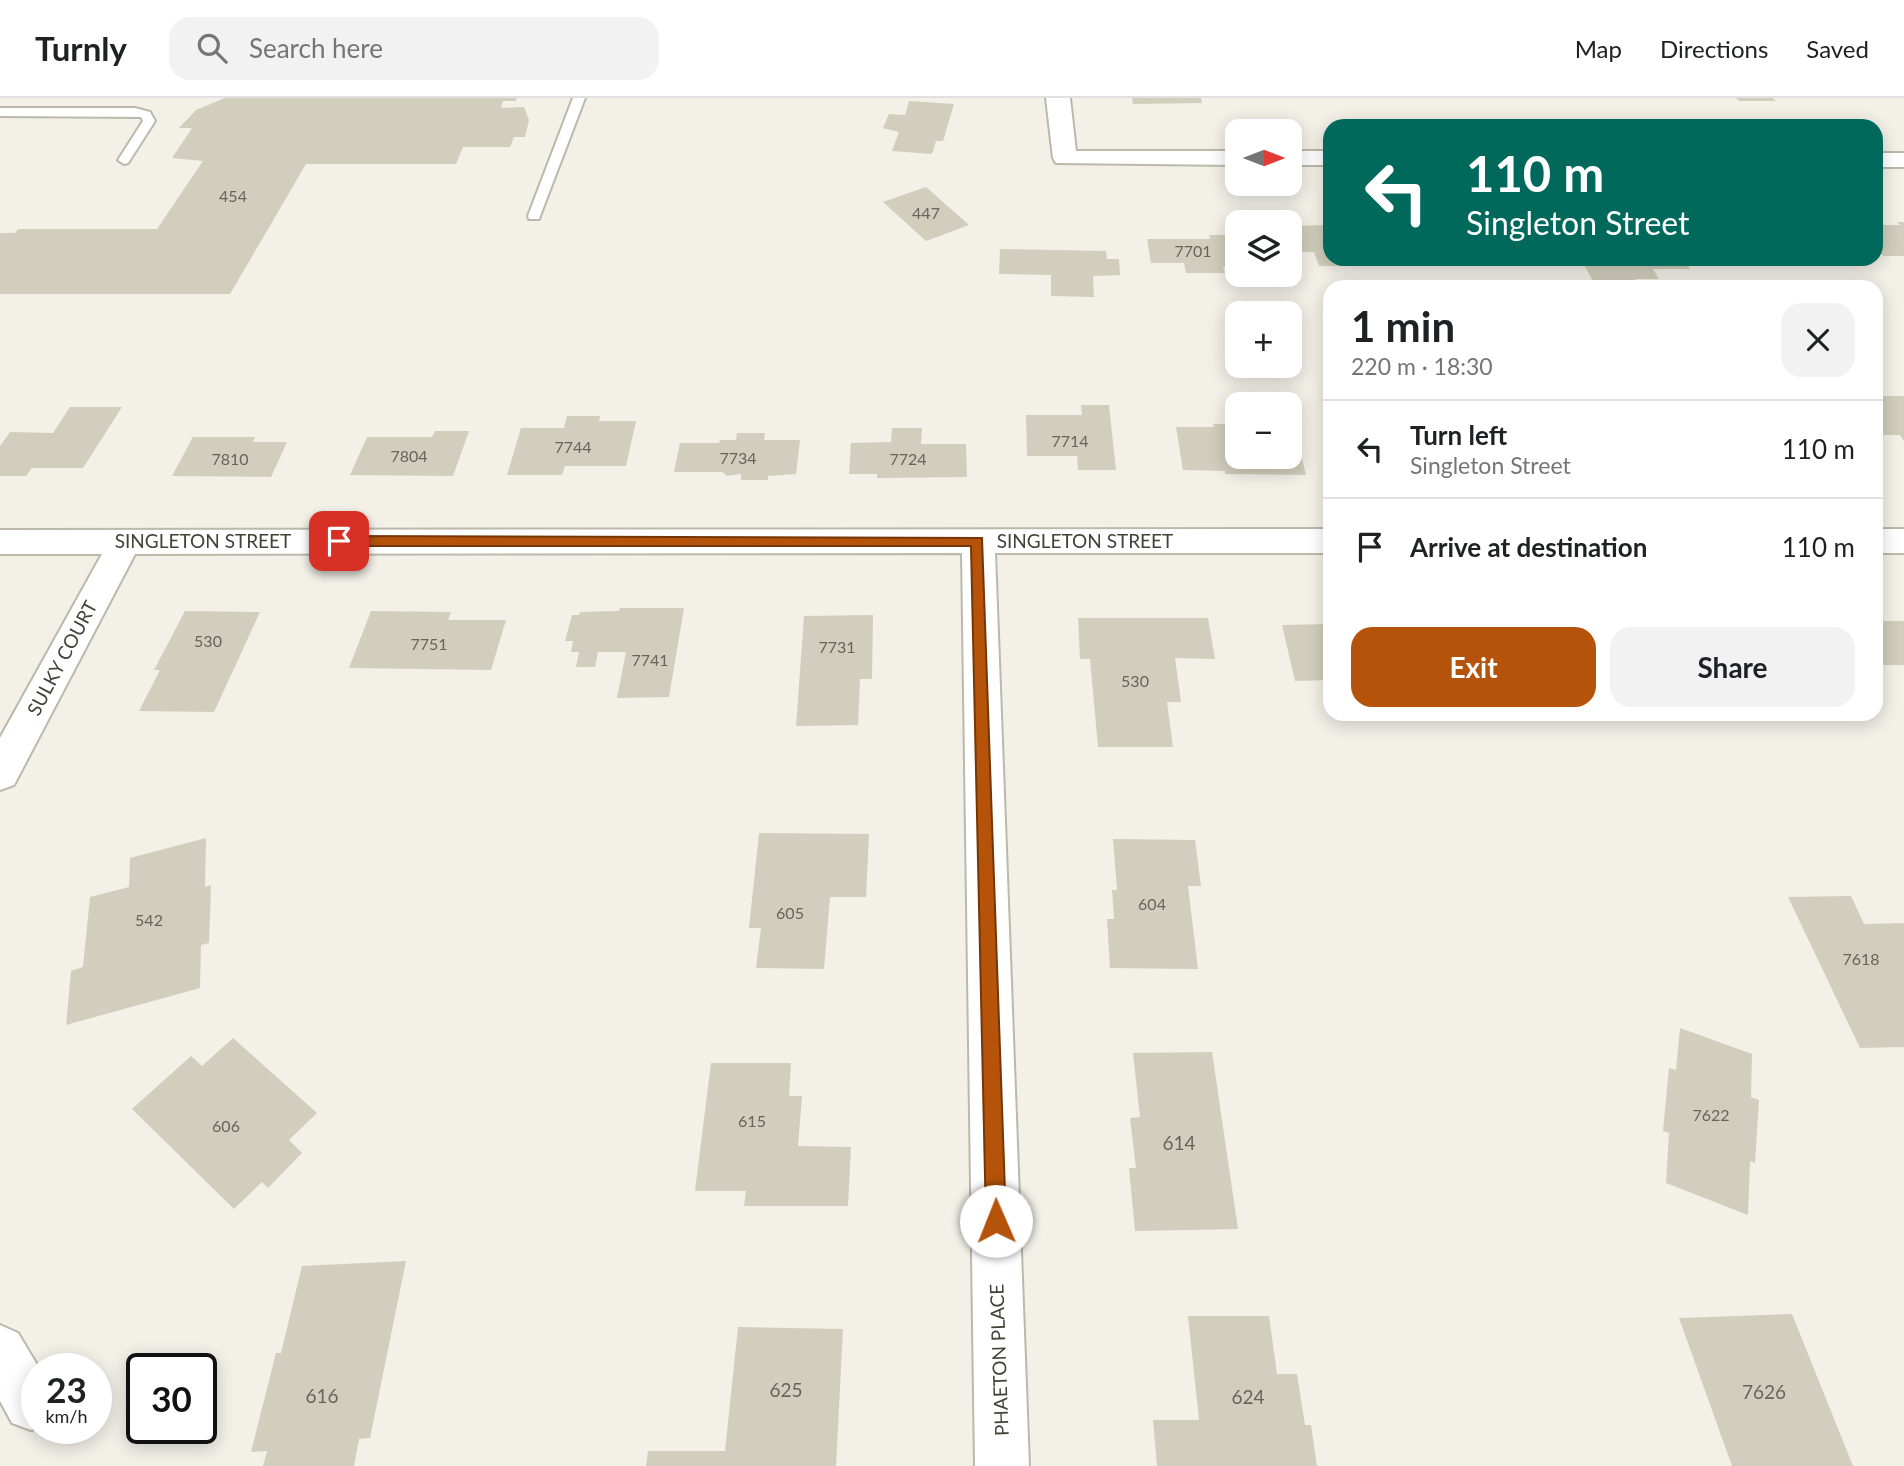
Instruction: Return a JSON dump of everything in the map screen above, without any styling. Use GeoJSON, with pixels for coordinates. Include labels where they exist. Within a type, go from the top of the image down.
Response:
{"type":"FeatureCollection","features":[{"type":"Feature","properties":{"kind":"street"},"geometry":{"type":"LineString","coordinates":[[1058,98],[1065,158],[1225,158]]}},
{"type":"Feature","properties":{"kind":"street"},"geometry":{"type":"LineString","coordinates":[[1302,158],[1323,158]]}},
{"type":"Feature","properties":{"kind":"street"},"geometry":{"type":"LineString","coordinates":[[1883,160],[1904,160]]}},
{"type":"Feature","properties":{"kind":"street","name":"PHAETON PLACE"},"geometry":{"type":"LineString","coordinates":[[978,541],[1002,1466]]}},
{"type":"Feature","properties":{"kind":"street","name":"SINGLETON STREET"},"geometry":{"type":"LineString","coordinates":[[0,542],[1323,541]]}},
{"type":"Feature","properties":{"kind":"street"},"geometry":{"type":"LineString","coordinates":[[1883,541],[1904,541]]}},
{"type":"Feature","properties":{"kind":"street","name":"SULKY COURT"},"geometry":{"type":"LineString","coordinates":[[0,774],[125,542]]}},
{"type":"Feature","properties":{"kind":"street"},"geometry":{"type":"LineString","coordinates":[[0,1351],[21,1387]]}},
{"type":"Feature","properties":{"kind":"lane"},"geometry":{"type":"LineString","coordinates":[[534,216],[579,98]]}},
{"type":"Feature","properties":{"kind":"lane"},"geometry":{"type":"LineString","coordinates":[[0,112],[135,112],[146,115],[149,121],[124,160]]}},
{"type":"Feature","properties":{"kind":"building"},"geometry":{"type":"Polygon","coordinates":[[[225,98],[517,98],[516,101],[503,101],[501,108],[524,107],[529,120],[525,137],[514,137],[510,147],[463,147],[456,164],[306,164],[230,294],[0,294],[0,233],[15,233],[18,229],[157,229],[203,161],[172,158],[192,128],[179,128],[196,110],[225,98]]]}},
{"type":"Feature","properties":{"kind":"building"},"geometry":{"type":"Polygon","coordinates":[[[1132,98],[1201,98],[1202,103],[1133,104],[1132,98]]]}},
{"type":"Feature","properties":{"kind":"building"},"geometry":{"type":"Polygon","coordinates":[[[1736,98],[1773,98],[1776,101],[1739,101],[1736,98]]]}},
{"type":"Feature","properties":{"kind":"building"},"geometry":{"type":"Polygon","coordinates":[[[909,101],[954,104],[943,141],[936,141],[932,154],[892,151],[899,132],[883,128],[889,114],[905,115],[909,101]]]}},
{"type":"Feature","properties":{"kind":"building"},"geometry":{"type":"Polygon","coordinates":[[[926,187],[969,225],[926,241],[883,202],[926,187]]]}},
{"type":"Feature","properties":{"kind":"building"},"geometry":{"type":"Polygon","coordinates":[[[1897,222],[1904,222],[1904,256],[1883,256],[1883,225],[1900,225],[1897,222]]]}},
{"type":"Feature","properties":{"kind":"building"},"geometry":{"type":"Polygon","coordinates":[[[1323,225],[1323,266],[1319,266],[1314,252],[1302,252],[1302,226],[1323,225]]]}},
{"type":"Feature","properties":{"kind":"building"},"geometry":{"type":"Polygon","coordinates":[[[1209,235],[1225,235],[1225,273],[1186,273],[1184,263],[1151,263],[1147,239],[1210,239],[1209,235]]]}},
{"type":"Feature","properties":{"kind":"building"},"geometry":{"type":"Polygon","coordinates":[[[1000,249],[1106,251],[1107,259],[1119,259],[1120,275],[1093,276],[1094,297],[1051,296],[1051,275],[999,274],[1000,249]]]}},
{"type":"Feature","properties":{"kind":"building"},"geometry":{"type":"Polygon","coordinates":[[[1585,266],[1688,266],[1690,269],[1653,269],[1659,279],[1592,280],[1585,266]]]}},
{"type":"Feature","properties":{"kind":"building"},"geometry":{"type":"Polygon","coordinates":[[[1883,396],[1904,396],[1904,441],[1900,435],[1883,435],[1883,396]]]}},
{"type":"Feature","properties":{"kind":"building"},"geometry":{"type":"Polygon","coordinates":[[[1081,405],[1109,405],[1116,470],[1078,470],[1077,456],[1027,456],[1026,415],[1082,415],[1081,405]]]}},
{"type":"Feature","properties":{"kind":"building"},"geometry":{"type":"Polygon","coordinates":[[[70,407],[122,407],[83,468],[32,468],[26,476],[0,476],[0,446],[10,432],[53,433],[70,407]]]}},
{"type":"Feature","properties":{"kind":"building"},"geometry":{"type":"Polygon","coordinates":[[[567,416],[600,416],[599,421],[636,421],[626,466],[565,466],[562,475],[507,475],[521,428],[564,428],[567,416]]]}},
{"type":"Feature","properties":{"kind":"building"},"geometry":{"type":"Polygon","coordinates":[[[1213,424],[1225,424],[1225,469],[1302,469],[1302,458],[1306,475],[1225,474],[1225,471],[1183,470],[1176,427],[1214,427],[1213,424]]]}},
{"type":"Feature","properties":{"kind":"building"},"geometry":{"type":"Polygon","coordinates":[[[892,428],[922,428],[921,444],[966,444],[967,477],[877,478],[877,474],[849,474],[851,443],[891,442],[892,428]]]}},
{"type":"Feature","properties":{"kind":"building"},"geometry":{"type":"Polygon","coordinates":[[[435,431],[469,431],[453,476],[350,475],[367,437],[432,437],[435,431]]]}},
{"type":"Feature","properties":{"kind":"building"},"geometry":{"type":"Polygon","coordinates":[[[737,433],[765,433],[764,440],[800,440],[796,474],[768,476],[768,480],[741,480],[741,474],[727,476],[723,472],[674,472],[680,443],[719,443],[720,440],[736,440],[737,433]]]}},
{"type":"Feature","properties":{"kind":"building"},"geometry":{"type":"Polygon","coordinates":[[[193,437],[255,437],[253,442],[287,442],[271,477],[172,476],[193,437]]]}},
{"type":"Feature","properties":{"kind":"building"},"geometry":{"type":"Polygon","coordinates":[[[620,608],[684,608],[669,697],[617,698],[626,652],[598,652],[595,667],[576,667],[579,652],[571,652],[573,641],[565,641],[572,615],[579,615],[580,612],[619,611],[620,608]]]}},
{"type":"Feature","properties":{"kind":"building"},"geometry":{"type":"Polygon","coordinates":[[[185,611],[260,612],[214,712],[139,711],[160,670],[154,670],[185,611]]]}},
{"type":"Feature","properties":{"kind":"building"},"geometry":{"type":"Polygon","coordinates":[[[371,611],[451,612],[448,620],[506,620],[491,670],[349,668],[371,611]]]}},
{"type":"Feature","properties":{"kind":"building"},"geometry":{"type":"Polygon","coordinates":[[[873,615],[872,679],[860,679],[858,725],[796,726],[804,616],[873,615]]]}},
{"type":"Feature","properties":{"kind":"building"},"geometry":{"type":"Polygon","coordinates":[[[1078,618],[1208,618],[1215,659],[1175,658],[1181,702],[1167,702],[1173,747],[1098,747],[1090,659],[1080,659],[1078,618]]]}},
{"type":"Feature","properties":{"kind":"building"},"geometry":{"type":"Polygon","coordinates":[[[1883,621],[1904,621],[1904,665],[1883,665],[1883,621]]]}},
{"type":"Feature","properties":{"kind":"building"},"geometry":{"type":"Polygon","coordinates":[[[1323,624],[1323,680],[1295,681],[1282,625],[1323,624]]]}},
{"type":"Feature","properties":{"kind":"building"},"geometry":{"type":"Polygon","coordinates":[[[759,833],[869,834],[866,897],[830,897],[824,969],[756,968],[761,928],[749,928],[759,833]]]}},
{"type":"Feature","properties":{"kind":"building"},"geometry":{"type":"Polygon","coordinates":[[[206,838],[205,887],[211,885],[209,943],[201,945],[200,988],[66,1025],[71,971],[83,967],[90,897],[129,887],[130,858],[206,838]]]}},
{"type":"Feature","properties":{"kind":"building"},"geometry":{"type":"Polygon","coordinates":[[[1113,839],[1195,840],[1201,886],[1188,886],[1198,969],[1110,968],[1107,919],[1114,919],[1112,890],[1117,890],[1113,839]]]}},
{"type":"Feature","properties":{"kind":"building"},"geometry":{"type":"Polygon","coordinates":[[[1851,896],[1864,924],[1904,923],[1904,1047],[1860,1048],[1788,897],[1851,896]]]}},
{"type":"Feature","properties":{"kind":"building"},"geometry":{"type":"Polygon","coordinates":[[[1680,1028],[1752,1054],[1751,1097],[1759,1100],[1755,1163],[1750,1161],[1748,1215],[1666,1183],[1669,1133],[1663,1131],[1669,1068],[1676,1070],[1680,1028]]]}},
{"type":"Feature","properties":{"kind":"building"},"geometry":{"type":"Polygon","coordinates":[[[233,1038],[317,1113],[289,1140],[302,1153],[268,1188],[262,1182],[234,1209],[132,1109],[191,1056],[202,1066],[233,1038]]]}},
{"type":"Feature","properties":{"kind":"building"},"geometry":{"type":"Polygon","coordinates":[[[1212,1052],[1238,1229],[1135,1231],[1129,1168],[1136,1168],[1130,1118],[1140,1117],[1133,1053],[1212,1052]]]}},
{"type":"Feature","properties":{"kind":"building"},"geometry":{"type":"Polygon","coordinates":[[[711,1063],[791,1063],[789,1096],[802,1096],[798,1146],[851,1147],[848,1206],[744,1206],[746,1191],[695,1191],[711,1063]]]}},
{"type":"Feature","properties":{"kind":"building"},"geometry":{"type":"Polygon","coordinates":[[[406,1261],[370,1438],[359,1439],[354,1466],[263,1466],[267,1451],[251,1452],[276,1353],[281,1353],[302,1266],[406,1261]]]}},
{"type":"Feature","properties":{"kind":"building"},"geometry":{"type":"Polygon","coordinates":[[[1792,1314],[1853,1466],[1732,1466],[1679,1318],[1792,1314]]]}},
{"type":"Feature","properties":{"kind":"building"},"geometry":{"type":"Polygon","coordinates":[[[1188,1316],[1269,1316],[1277,1374],[1297,1374],[1305,1425],[1311,1425],[1317,1466],[1157,1466],[1153,1420],[1199,1420],[1188,1316]]]}},
{"type":"Feature","properties":{"kind":"building"},"geometry":{"type":"Polygon","coordinates":[[[738,1327],[843,1329],[836,1466],[646,1466],[648,1451],[725,1451],[738,1327]]]}},
{"type":"Feature","properties":{"kind":"route"},"geometry":{"type":"LineString","coordinates":[[339,541],[978,541],[996,1221]]}}]}
